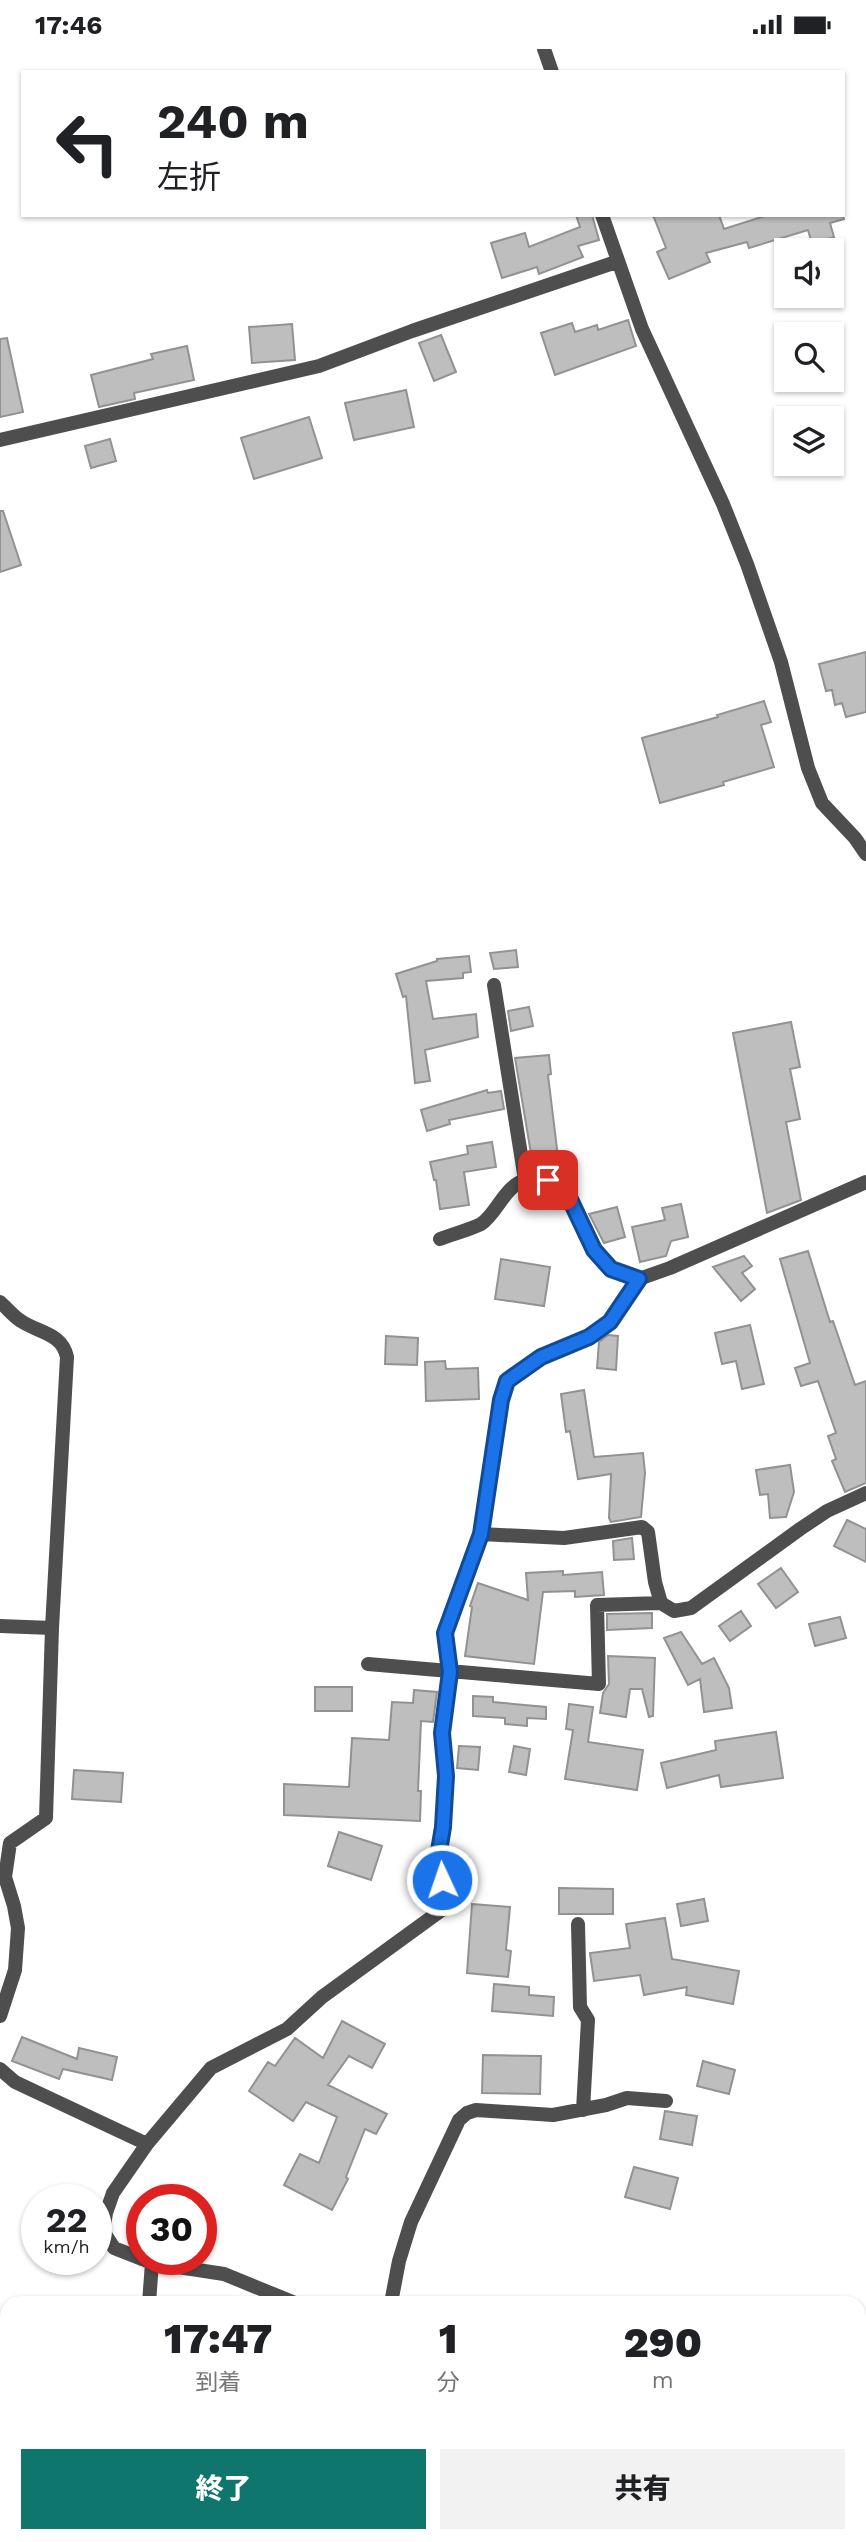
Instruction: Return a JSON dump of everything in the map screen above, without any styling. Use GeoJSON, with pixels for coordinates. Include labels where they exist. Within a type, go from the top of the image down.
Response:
{"type":"FeatureCollection","features":[{"type":"Feature","properties":{"kind":"street"},"geometry":{"type":"LineString","coordinates":[[544,49],[551,70]]}},
{"type":"Feature","properties":{"kind":"street"},"geometry":{"type":"LineString","coordinates":[[603,217],[616,262],[642,329],[723,504],[747,564],[781,662],[808,768],[822,803],[855,838],[866,854]]}},
{"type":"Feature","properties":{"kind":"street"},"geometry":{"type":"LineString","coordinates":[[0,440],[319,366],[412,331],[616,262]]}},
{"type":"Feature","properties":{"kind":"street"},"geometry":{"type":"LineString","coordinates":[[494,985],[525,1179]]}},
{"type":"Feature","properties":{"kind":"street"},"geometry":{"type":"LineString","coordinates":[[440,1239],[483,1223],[502,1196],[525,1179],[548,1180],[567,1193],[594,1250],[611,1269],[639,1279]]}},
{"type":"Feature","properties":{"kind":"street"},"geometry":{"type":"LineString","coordinates":[[126,2253],[114,2249],[103,2231],[113,2193],[147,2144],[211,2068],[287,2029],[322,1997],[443,1909],[446,1897],[437,1863],[443,1827],[446,1776],[442,1733],[450,1672],[445,1633],[481,1534],[501,1400],[507,1381],[541,1357],[589,1337],[610,1322],[639,1279],[866,1182]]}},
{"type":"Feature","properties":{"kind":"street"},"geometry":{"type":"LineString","coordinates":[[0,1302],[20,1321],[58,1340],[65,1347],[67,1357],[52,1628],[46,1818],[10,1843],[5,1877],[18,1928],[15,1970],[0,2016]]}},
{"type":"Feature","properties":{"kind":"street"},"geometry":{"type":"LineString","coordinates":[[368,1664],[599,1684],[597,1605],[661,1603],[674,1611],[691,1608],[800,1528],[827,1511],[866,1493]]}},
{"type":"Feature","properties":{"kind":"street"},"geometry":{"type":"LineString","coordinates":[[481,1534],[564,1538],[642,1527],[648,1532],[655,1583],[661,1603]]}},
{"type":"Feature","properties":{"kind":"street"},"geometry":{"type":"LineString","coordinates":[[0,1626],[52,1628]]}},
{"type":"Feature","properties":{"kind":"street"},"geometry":{"type":"LineString","coordinates":[[578,1924],[580,2007],[588,2020],[583,2110]]}},
{"type":"Feature","properties":{"kind":"street"},"geometry":{"type":"LineString","coordinates":[[0,2069],[15,2082],[147,2144]]}},
{"type":"Feature","properties":{"kind":"street"},"geometry":{"type":"LineString","coordinates":[[392,2296],[411,2222],[460,2120],[467,2113],[476,2110],[553,2115],[627,2098],[666,2101]]}},
{"type":"Feature","properties":{"kind":"street"},"geometry":{"type":"LineString","coordinates":[[217,2273],[278,2296]]}},
{"type":"Feature","properties":{"kind":"street"},"geometry":{"type":"LineString","coordinates":[[146,2275],[148,2296]]}},
{"type":"Feature","properties":{"kind":"building"},"geometry":{"type":"Polygon","coordinates":[[[577,217],[593,217],[599,240],[578,246],[583,257],[539,274],[537,267],[502,278],[491,243],[525,233],[529,247],[580,227],[577,217]]]}},
{"type":"Feature","properties":{"kind":"building"},"geometry":{"type":"Polygon","coordinates":[[[654,217],[720,217],[724,229],[762,217],[844,219],[830,223],[834,237],[810,238],[808,230],[774,238],[774,240],[749,248],[747,242],[706,253],[710,262],[669,279],[657,252],[666,248],[654,217]]]}},
{"type":"Feature","properties":{"kind":"building"},"geometry":{"type":"Polygon","coordinates":[[[628,320],[636,346],[555,375],[541,333],[572,323],[575,332],[597,325],[598,330],[628,320]]]}},
{"type":"Feature","properties":{"kind":"building"},"geometry":{"type":"Polygon","coordinates":[[[292,324],[295,360],[252,363],[249,327],[292,324]]]}},
{"type":"Feature","properties":{"kind":"building"},"geometry":{"type":"Polygon","coordinates":[[[441,335],[456,372],[434,381],[419,343],[441,335]]]}},
{"type":"Feature","properties":{"kind":"building"},"geometry":{"type":"Polygon","coordinates":[[[7,338],[23,412],[0,417],[0,339],[7,338]]]}},
{"type":"Feature","properties":{"kind":"building"},"geometry":{"type":"Polygon","coordinates":[[[187,346],[194,380],[134,393],[135,399],[99,407],[91,375],[153,359],[151,354],[187,346]]]}},
{"type":"Feature","properties":{"kind":"building"},"geometry":{"type":"Polygon","coordinates":[[[406,390],[414,427],[354,440],[345,403],[406,390]]]}},
{"type":"Feature","properties":{"kind":"building"},"geometry":{"type":"Polygon","coordinates":[[[309,417],[322,458],[254,479],[241,438],[309,417]]]}},
{"type":"Feature","properties":{"kind":"building"},"geometry":{"type":"Polygon","coordinates":[[[110,439],[116,461],[91,468],[85,446],[110,439]]]}},
{"type":"Feature","properties":{"kind":"building"},"geometry":{"type":"Polygon","coordinates":[[[0,511],[3,511],[21,565],[0,572],[0,511]]]}},
{"type":"Feature","properties":{"kind":"building"},"geometry":{"type":"Polygon","coordinates":[[[866,652],[866,712],[846,717],[842,703],[835,705],[832,690],[826,691],[819,664],[866,652]]]}},
{"type":"Feature","properties":{"kind":"building"},"geometry":{"type":"Polygon","coordinates":[[[764,701],[771,722],[761,725],[774,767],[723,782],[724,785],[660,803],[642,738],[764,701]]]}},
{"type":"Feature","properties":{"kind":"building"},"geometry":{"type":"Polygon","coordinates":[[[516,950],[518,967],[494,969],[490,953],[516,950]]]}},
{"type":"Feature","properties":{"kind":"building"},"geometry":{"type":"Polygon","coordinates":[[[469,956],[471,972],[463,973],[463,978],[426,981],[433,1019],[476,1014],[478,1037],[425,1050],[430,1081],[415,1083],[406,996],[403,997],[396,974],[437,959],[469,956]]]}},
{"type":"Feature","properties":{"kind":"building"},"geometry":{"type":"Polygon","coordinates":[[[529,1007],[533,1026],[511,1031],[508,1011],[529,1007]]]}},
{"type":"Feature","properties":{"kind":"building"},"geometry":{"type":"Polygon","coordinates":[[[791,1022],[800,1067],[790,1069],[800,1119],[786,1122],[801,1200],[767,1213],[733,1033],[791,1022]]]}},
{"type":"Feature","properties":{"kind":"building"},"geometry":{"type":"Polygon","coordinates":[[[549,1055],[551,1074],[548,1075],[558,1157],[532,1160],[515,1058],[549,1055]]]}},
{"type":"Feature","properties":{"kind":"building"},"geometry":{"type":"Polygon","coordinates":[[[487,1090],[488,1093],[501,1091],[504,1109],[449,1120],[450,1124],[427,1131],[421,1110],[487,1090]]]}},
{"type":"Feature","properties":{"kind":"building"},"geometry":{"type":"Polygon","coordinates":[[[492,1142],[496,1167],[464,1172],[469,1205],[440,1209],[436,1180],[430,1162],[468,1154],[467,1146],[492,1142]]]}},
{"type":"Feature","properties":{"kind":"building"},"geometry":{"type":"Polygon","coordinates":[[[681,1204],[688,1237],[671,1241],[666,1256],[640,1262],[632,1227],[665,1220],[662,1208],[681,1204]]]}},
{"type":"Feature","properties":{"kind":"building"},"geometry":{"type":"Polygon","coordinates":[[[617,1207],[625,1237],[604,1243],[589,1214],[617,1207]]]}},
{"type":"Feature","properties":{"kind":"building"},"geometry":{"type":"Polygon","coordinates":[[[808,1251],[830,1322],[833,1321],[855,1385],[866,1381],[866,1483],[845,1492],[832,1461],[836,1459],[828,1436],[836,1433],[818,1381],[801,1386],[795,1368],[810,1363],[780,1259],[808,1251]]]}},
{"type":"Feature","properties":{"kind":"building"},"geometry":{"type":"Polygon","coordinates":[[[744,1256],[752,1266],[742,1273],[755,1289],[741,1301],[713,1267],[744,1256]]]}},
{"type":"Feature","properties":{"kind":"building"},"geometry":{"type":"Polygon","coordinates":[[[501,1259],[550,1267],[544,1306],[495,1299],[501,1259]]]}},
{"type":"Feature","properties":{"kind":"building"},"geometry":{"type":"Polygon","coordinates":[[[750,1325],[764,1384],[742,1389],[736,1361],[722,1364],[715,1333],[750,1325]]]}},
{"type":"Feature","properties":{"kind":"building"},"geometry":{"type":"Polygon","coordinates":[[[608,1335],[618,1336],[616,1370],[597,1368],[599,1342],[608,1335]]]}},
{"type":"Feature","properties":{"kind":"building"},"geometry":{"type":"Polygon","coordinates":[[[386,1336],[418,1338],[417,1365],[385,1364],[386,1336]]]}},
{"type":"Feature","properties":{"kind":"building"},"geometry":{"type":"Polygon","coordinates":[[[445,1361],[446,1369],[478,1368],[479,1399],[426,1401],[425,1362],[445,1361]]]}},
{"type":"Feature","properties":{"kind":"building"},"geometry":{"type":"Polygon","coordinates":[[[584,1390],[594,1457],[643,1453],[645,1473],[641,1517],[611,1522],[611,1474],[578,1479],[570,1431],[566,1432],[561,1394],[584,1390]]]}},
{"type":"Feature","properties":{"kind":"building"},"geometry":{"type":"Polygon","coordinates":[[[790,1465],[794,1492],[786,1517],[770,1518],[768,1494],[760,1495],[756,1470],[790,1465]]]}},
{"type":"Feature","properties":{"kind":"building"},"geometry":{"type":"Polygon","coordinates":[[[847,1520],[866,1529],[866,1562],[834,1546],[847,1520]]]}},
{"type":"Feature","properties":{"kind":"building"},"geometry":{"type":"Polygon","coordinates":[[[632,1538],[634,1559],[614,1560],[613,1541],[632,1538]]]}},
{"type":"Feature","properties":{"kind":"building"},"geometry":{"type":"Polygon","coordinates":[[[781,1568],[798,1592],[776,1608],[758,1584],[781,1568]]]}},
{"type":"Feature","properties":{"kind":"building"},"geometry":{"type":"Polygon","coordinates":[[[563,1571],[563,1575],[602,1572],[604,1595],[575,1597],[575,1591],[543,1592],[534,1664],[465,1656],[470,1606],[478,1583],[528,1600],[526,1573],[563,1571]]]}},
{"type":"Feature","properties":{"kind":"building"},"geometry":{"type":"Polygon","coordinates":[[[741,1611],[751,1626],[730,1641],[719,1626],[741,1611]]]}},
{"type":"Feature","properties":{"kind":"building"},"geometry":{"type":"Polygon","coordinates":[[[652,1613],[652,1628],[607,1630],[607,1614],[652,1613]]]}},
{"type":"Feature","properties":{"kind":"building"},"geometry":{"type":"Polygon","coordinates":[[[840,1617],[846,1638],[815,1646],[809,1624],[840,1617]]]}},
{"type":"Feature","properties":{"kind":"building"},"geometry":{"type":"Polygon","coordinates":[[[681,1632],[702,1664],[714,1658],[729,1688],[732,1708],[704,1712],[700,1679],[688,1685],[664,1638],[681,1632]]]}},
{"type":"Feature","properties":{"kind":"building"},"geometry":{"type":"Polygon","coordinates":[[[608,1656],[655,1658],[653,1716],[649,1717],[642,1689],[630,1689],[626,1717],[600,1713],[603,1693],[609,1684],[608,1656]]]}},
{"type":"Feature","properties":{"kind":"building"},"geometry":{"type":"Polygon","coordinates":[[[315,1687],[352,1687],[352,1711],[315,1711],[315,1687]]]}},
{"type":"Feature","properties":{"kind":"building"},"geometry":{"type":"Polygon","coordinates":[[[414,1690],[437,1692],[433,1722],[421,1721],[418,1791],[421,1791],[420,1821],[284,1815],[284,1784],[349,1787],[352,1738],[389,1740],[392,1702],[413,1703],[414,1690]]]}},
{"type":"Feature","properties":{"kind":"building"},"geometry":{"type":"Polygon","coordinates":[[[473,1696],[493,1697],[493,1702],[546,1707],[546,1719],[527,1718],[527,1726],[505,1724],[505,1718],[473,1716],[473,1696]]]}},
{"type":"Feature","properties":{"kind":"building"},"geometry":{"type":"Polygon","coordinates":[[[569,1704],[593,1707],[588,1742],[643,1750],[637,1790],[565,1779],[573,1730],[566,1729],[569,1704]]]}},
{"type":"Feature","properties":{"kind":"building"},"geometry":{"type":"Polygon","coordinates":[[[776,1732],[783,1778],[721,1787],[719,1775],[667,1788],[661,1763],[716,1750],[715,1741],[776,1732]]]}},
{"type":"Feature","properties":{"kind":"building"},"geometry":{"type":"Polygon","coordinates":[[[459,1746],[480,1747],[478,1770],[457,1768],[459,1746]]]}},
{"type":"Feature","properties":{"kind":"building"},"geometry":{"type":"Polygon","coordinates":[[[514,1746],[530,1749],[526,1775],[509,1772],[514,1746]]]}},
{"type":"Feature","properties":{"kind":"building"},"geometry":{"type":"Polygon","coordinates":[[[74,1770],[123,1773],[121,1802],[72,1799],[74,1770]]]}},
{"type":"Feature","properties":{"kind":"building"},"geometry":{"type":"Polygon","coordinates":[[[339,1832],[382,1846],[371,1880],[328,1866],[339,1832]]]}},
{"type":"Feature","properties":{"kind":"building"},"geometry":{"type":"Polygon","coordinates":[[[559,1888],[613,1889],[613,1914],[559,1914],[559,1888]]]}},
{"type":"Feature","properties":{"kind":"building"},"geometry":{"type":"Polygon","coordinates":[[[704,1899],[708,1921],[681,1926],[677,1904],[704,1899]]]}},
{"type":"Feature","properties":{"kind":"building"},"geometry":{"type":"Polygon","coordinates":[[[472,1904],[510,1907],[506,1950],[511,1951],[508,1977],[467,1973],[472,1904]]]}},
{"type":"Feature","properties":{"kind":"building"},"geometry":{"type":"Polygon","coordinates":[[[665,1918],[672,1959],[739,1971],[733,2004],[686,1995],[687,1987],[644,1995],[640,1975],[594,1981],[590,1953],[630,1948],[626,1924],[665,1918]]]}},
{"type":"Feature","properties":{"kind":"building"},"geometry":{"type":"Polygon","coordinates":[[[494,1984],[529,1987],[529,1995],[554,1997],[553,2016],[492,2011],[494,1984]]]}},
{"type":"Feature","properties":{"kind":"building"},"geometry":{"type":"Polygon","coordinates":[[[342,2021],[385,2044],[372,2068],[349,2056],[328,2085],[387,2114],[376,2134],[365,2129],[346,2177],[348,2179],[332,2210],[284,2185],[300,2154],[319,2163],[337,2117],[306,2102],[293,2121],[249,2091],[268,2062],[275,2066],[295,2038],[323,2058],[342,2021]]]}},
{"type":"Feature","properties":{"kind":"building"},"geometry":{"type":"Polygon","coordinates":[[[22,2037],[77,2059],[79,2048],[117,2057],[112,2080],[63,2069],[59,2079],[12,2061],[22,2037]]]}},
{"type":"Feature","properties":{"kind":"building"},"geometry":{"type":"Polygon","coordinates":[[[483,2055],[541,2056],[540,2094],[482,2093],[483,2055]]]}},
{"type":"Feature","properties":{"kind":"building"},"geometry":{"type":"Polygon","coordinates":[[[703,2061],[735,2070],[729,2094],[697,2086],[703,2061]]]}},
{"type":"Feature","properties":{"kind":"building"},"geometry":{"type":"Polygon","coordinates":[[[665,2111],[697,2116],[692,2145],[660,2139],[665,2111]]]}},
{"type":"Feature","properties":{"kind":"building"},"geometry":{"type":"Polygon","coordinates":[[[634,2167],[678,2178],[670,2209],[625,2197],[634,2167]]]}},
{"type":"Feature","properties":{"kind":"route"},"geometry":{"type":"LineString","coordinates":[[442,1880],[437,1863],[443,1827],[446,1776],[442,1733],[450,1672],[445,1633],[481,1534],[501,1400],[507,1381],[541,1357],[589,1337],[610,1322],[639,1279],[611,1269],[594,1250],[567,1193],[548,1180]]}}]}
